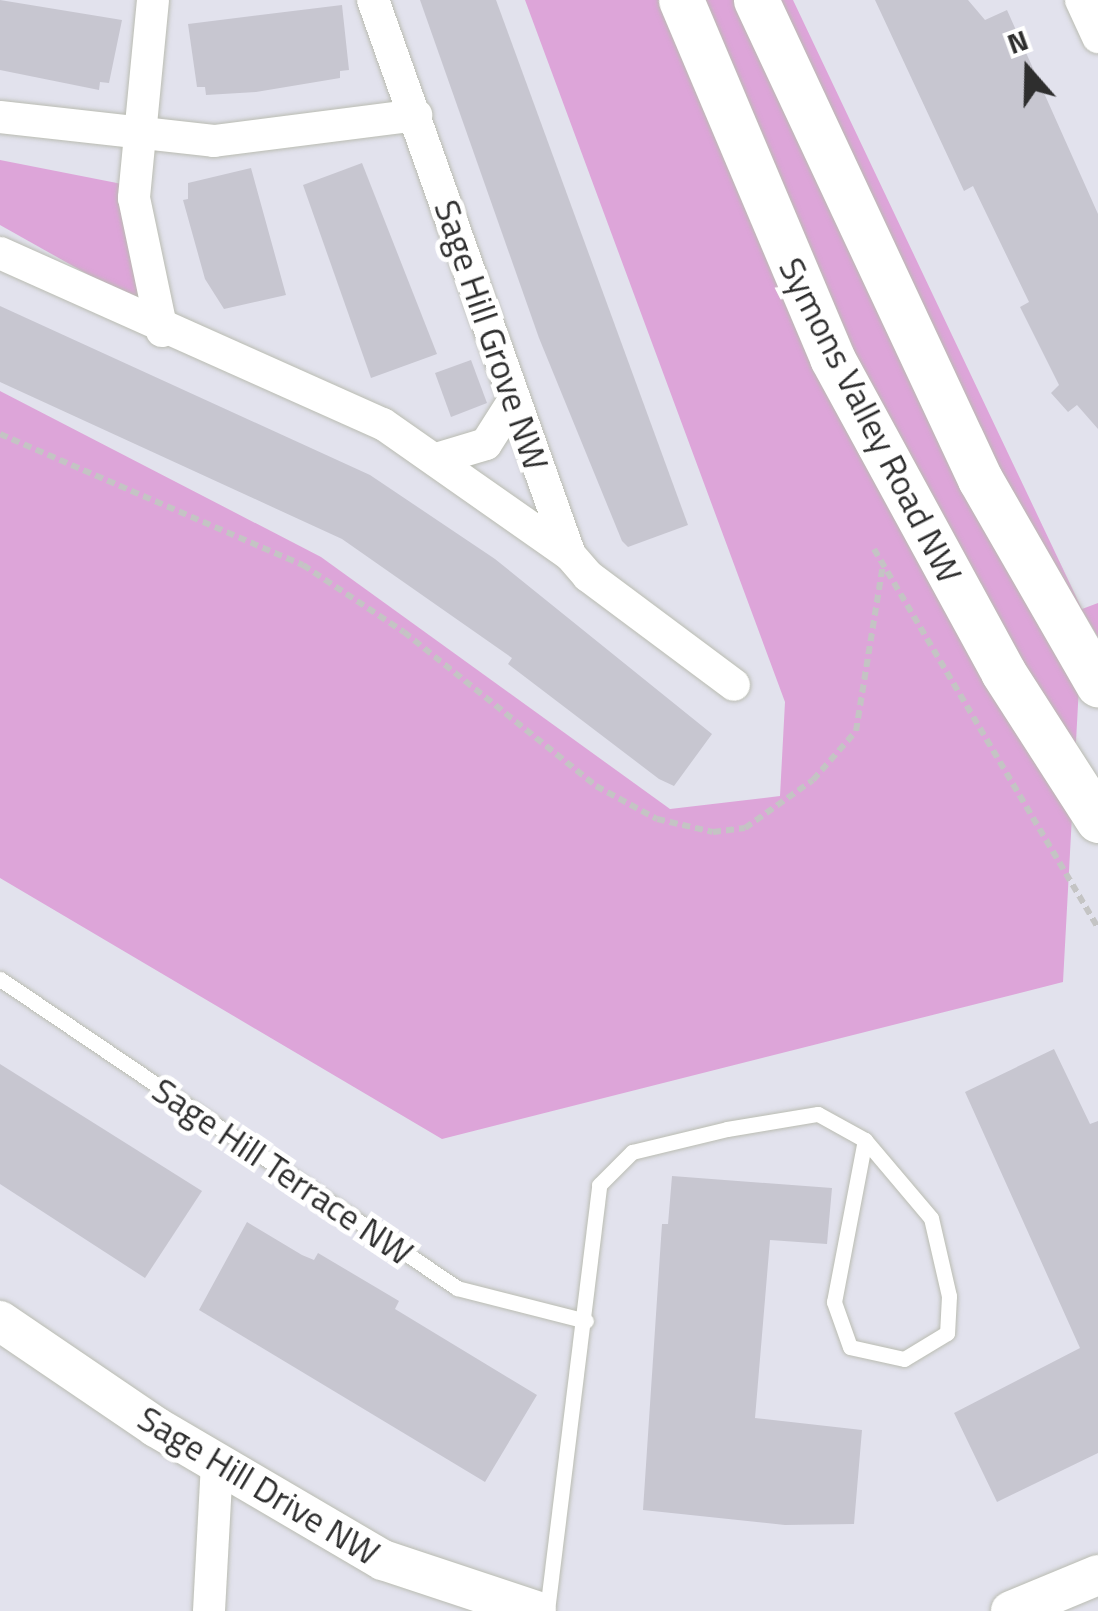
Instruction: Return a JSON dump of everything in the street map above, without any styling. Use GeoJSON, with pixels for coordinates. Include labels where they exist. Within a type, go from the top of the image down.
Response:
{"type":"FeatureCollection","features":[{"type":"Feature","properties":{"kind":"main road","name":"Symons Valley Road NW"},"geometry":{"type":"LineString","coordinates":[[681,0],[832,358],[1003,672],[1098,820]]}},
{"type":"Feature","properties":{"kind":"main road","name":"Symons Valley Road NW"},"geometry":{"type":"LineString","coordinates":[[756,0],[980,479],[1098,684]]}},
{"type":"Feature","properties":{"kind":"street"},"geometry":{"type":"LineString","coordinates":[[153,0],[143,138],[134,198],[162,331]]}},
{"type":"Feature","properties":{"kind":"street","name":"Sage Hill Grove NW"},"geometry":{"type":"LineString","coordinates":[[374,0],[570,555]]}},
{"type":"Feature","properties":{"kind":"street"},"geometry":{"type":"LineString","coordinates":[[1080,0],[1098,37]]}},
{"type":"Feature","properties":{"kind":"street"},"geometry":{"type":"LineString","coordinates":[[0,117],[143,138],[214,141],[416,115]]}},
{"type":"Feature","properties":{"kind":"street","name":"Sage Hill Grove NW"},"geometry":{"type":"LineString","coordinates":[[0,253],[162,331],[322,394],[436,459],[570,555],[588,576],[734,685]]}},
{"type":"Feature","properties":{"kind":"street"},"geometry":{"type":"LineString","coordinates":[[436,459],[486,444],[514,400]]}},
{"type":"Feature","properties":{"kind":"street","name":"Sage Hill Drive NW"},"geometry":{"type":"LineString","coordinates":[[0,1320],[217,1463],[383,1560],[536,1611]]}},
{"type":"Feature","properties":{"kind":"street"},"geometry":{"type":"LineString","coordinates":[[209,1611],[217,1463]]}},
{"type":"Feature","properties":{"kind":"street"},"geometry":{"type":"LineString","coordinates":[[1011,1611],[1098,1575]]}},
{"type":"Feature","properties":{"kind":"lane","name":"Sage Hill Terrace NW"},"geometry":{"type":"LineString","coordinates":[[0,979],[457,1288],[586,1321]]}},
{"type":"Feature","properties":{"kind":"lane"},"geometry":{"type":"LineString","coordinates":[[546,1611],[586,1321],[599,1185],[632,1152],[818,1114],[865,1140],[931,1218],[949,1296],[948,1334],[904,1360],[850,1347],[834,1302],[865,1140]]}},
{"type":"Feature","properties":{"kind":"path"},"geometry":{"type":"LineString","coordinates":[[0,434],[303,566],[404,632],[596,786],[657,818],[713,832],[745,828],[814,780],[856,731],[883,565]]}},
{"type":"Feature","properties":{"kind":"path"},"geometry":{"type":"LineString","coordinates":[[874,550],[1098,928]]}},
{"type":"Feature","properties":{"kind":"shaded area"},"geometry":{"type":"Polygon","coordinates":[[[525,0],[793,0],[1082,609],[1098,603],[1098,637],[1083,612],[1063,982],[442,1139],[0,878],[0,391],[321,557],[670,809],[780,796],[785,702],[525,0]]]}},
{"type":"Feature","properties":{"kind":"shaded area"},"geometry":{"type":"Polygon","coordinates":[[[0,160],[122,184],[144,306],[0,225],[0,160]]]}},
{"type":"Feature","properties":{"kind":"building"},"geometry":{"type":"Polygon","coordinates":[[[0,0],[122,20],[109,83],[100,82],[99,90],[0,70],[0,0]]]}},
{"type":"Feature","properties":{"kind":"building"},"geometry":{"type":"Polygon","coordinates":[[[420,0],[496,0],[688,525],[628,547],[622,541],[539,338],[420,0]]]}},
{"type":"Feature","properties":{"kind":"building"},"geometry":{"type":"Polygon","coordinates":[[[875,0],[968,0],[985,20],[1007,10],[1098,214],[1098,429],[1077,405],[1068,412],[1051,393],[1059,385],[1020,307],[1029,302],[973,186],[964,191],[875,0]]]}},
{"type":"Feature","properties":{"kind":"building"},"geometry":{"type":"Polygon","coordinates":[[[342,5],[349,70],[340,71],[340,78],[256,92],[206,95],[205,87],[197,87],[188,24],[342,5]]]}},
{"type":"Feature","properties":{"kind":"building"},"geometry":{"type":"Polygon","coordinates":[[[362,163],[437,354],[371,378],[303,185],[362,163]]]}},
{"type":"Feature","properties":{"kind":"building"},"geometry":{"type":"Polygon","coordinates":[[[251,168],[286,295],[224,309],[205,279],[183,200],[188,199],[188,183],[251,168]]]}},
{"type":"Feature","properties":{"kind":"building"},"geometry":{"type":"Polygon","coordinates":[[[0,306],[370,475],[495,559],[712,734],[674,786],[659,779],[508,664],[512,658],[342,539],[0,382],[0,306]]]}},
{"type":"Feature","properties":{"kind":"building"},"geometry":{"type":"Polygon","coordinates":[[[471,360],[487,403],[451,417],[435,373],[471,360]]]}},
{"type":"Feature","properties":{"kind":"building"},"geometry":{"type":"Polygon","coordinates":[[[1054,1049],[1090,1124],[1098,1121],[1098,1453],[997,1502],[954,1413],[1080,1348],[965,1092],[1054,1049]]]}},
{"type":"Feature","properties":{"kind":"building"},"geometry":{"type":"Polygon","coordinates":[[[0,1064],[202,1191],[145,1278],[0,1184],[0,1064]]]}},
{"type":"Feature","properties":{"kind":"building"},"geometry":{"type":"Polygon","coordinates":[[[672,1176],[832,1188],[827,1244],[770,1240],[755,1418],[862,1430],[854,1524],[785,1525],[643,1510],[662,1224],[668,1224],[672,1176]]]}},
{"type":"Feature","properties":{"kind":"building"},"geometry":{"type":"Polygon","coordinates":[[[247,1222],[302,1255],[314,1260],[318,1253],[399,1301],[395,1309],[537,1395],[485,1482],[199,1310],[247,1222]]]}}]}
